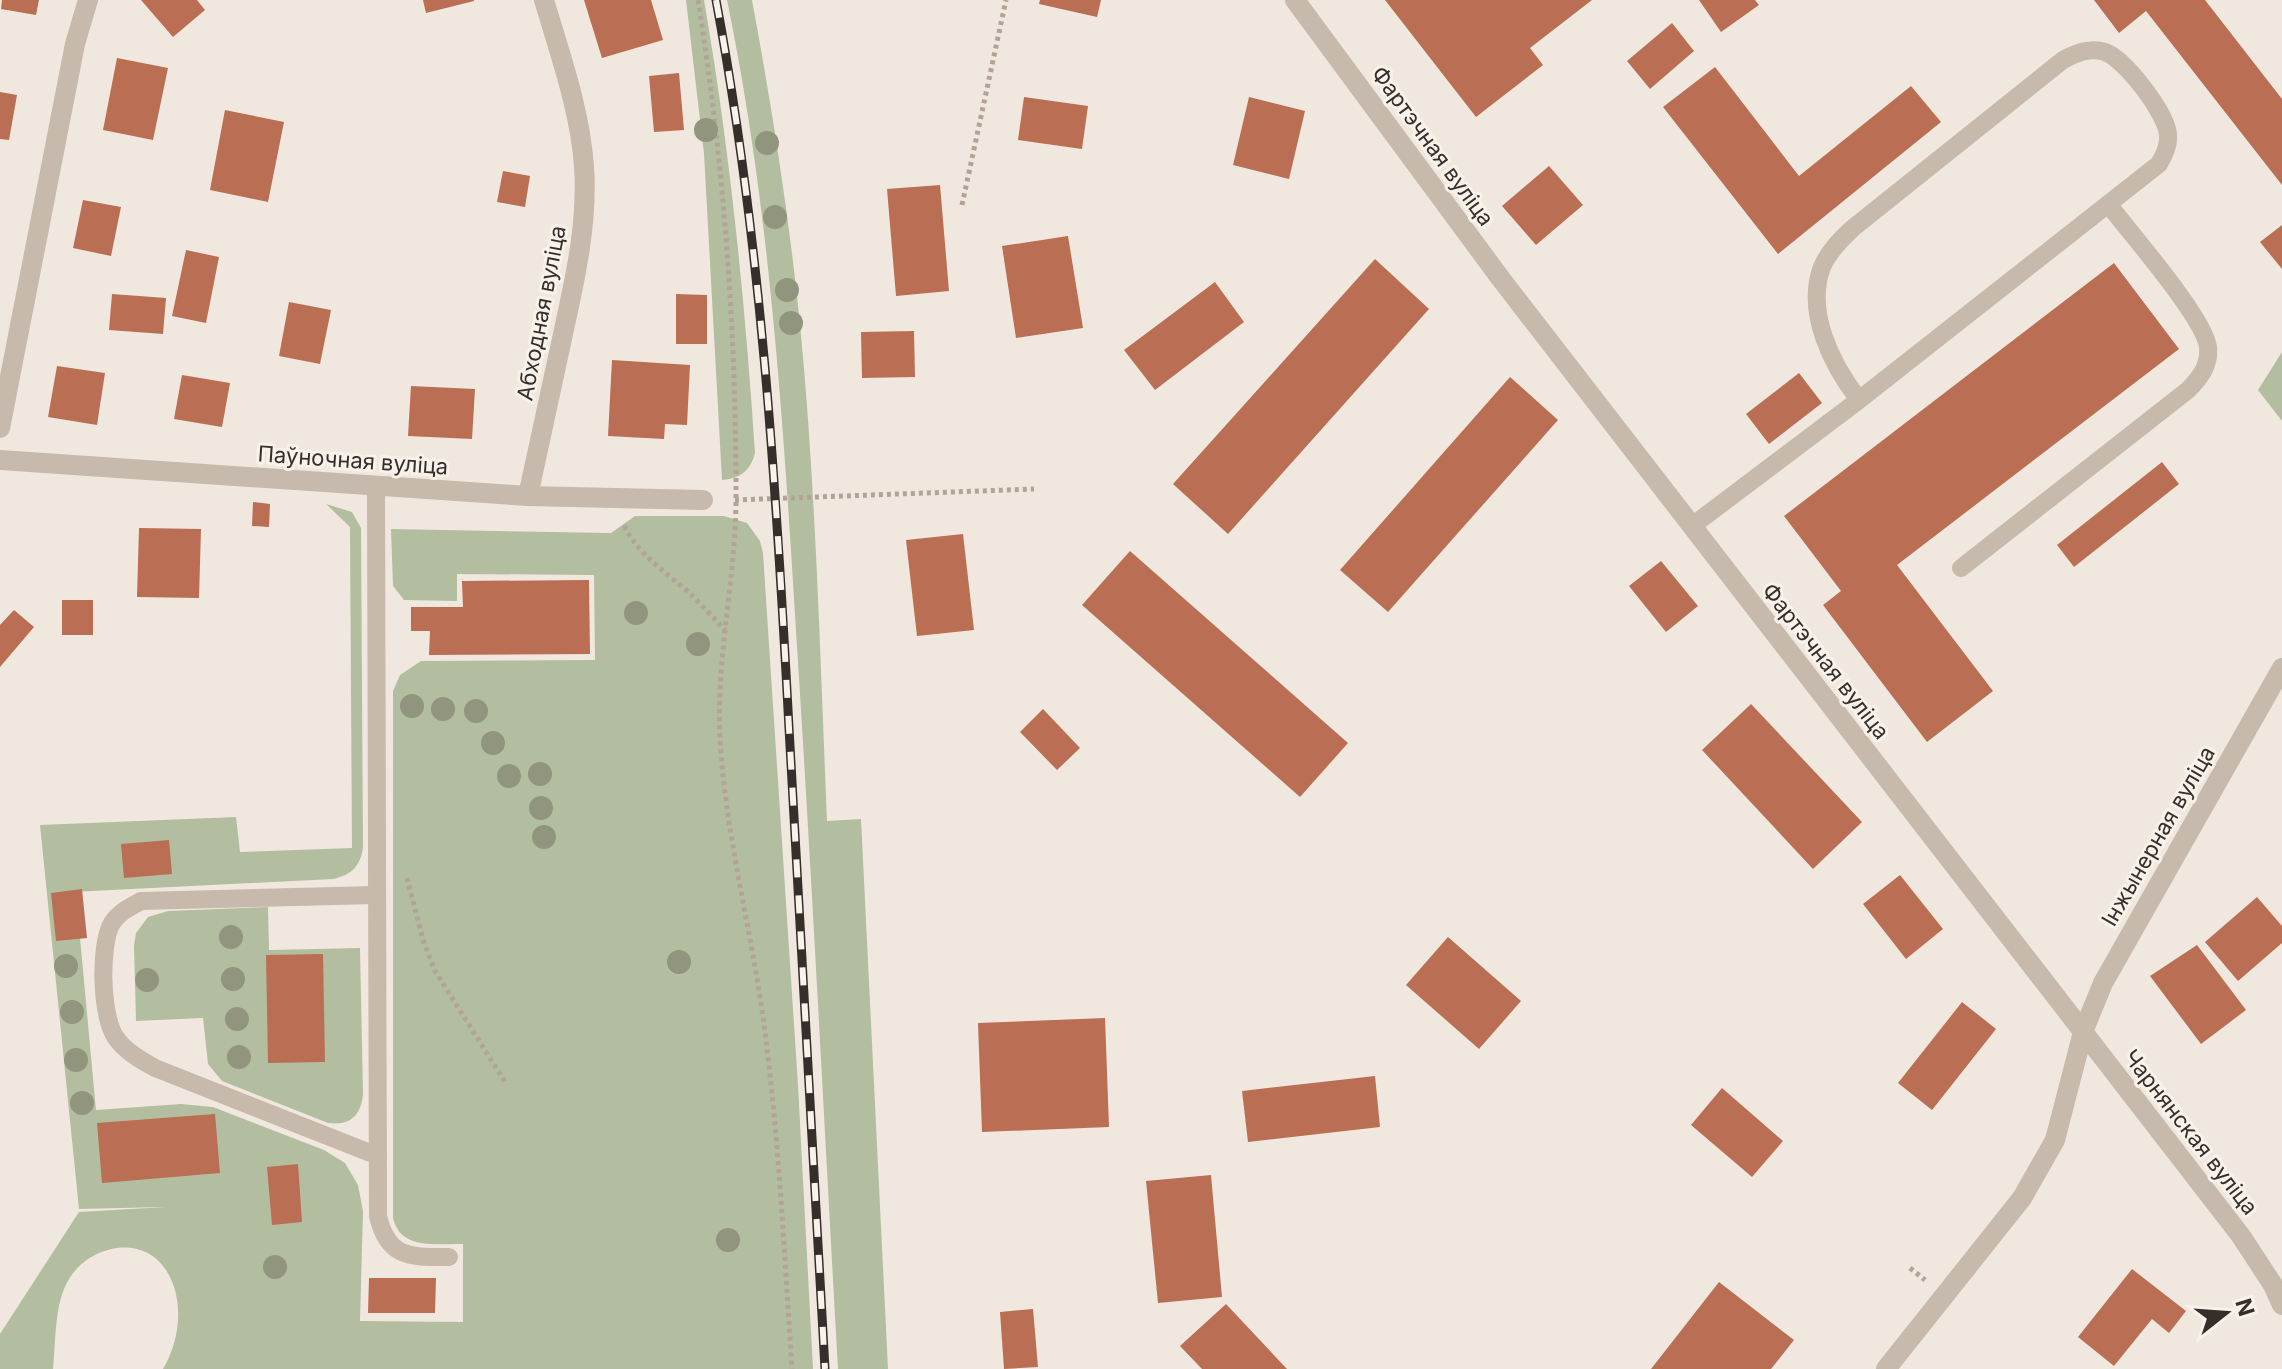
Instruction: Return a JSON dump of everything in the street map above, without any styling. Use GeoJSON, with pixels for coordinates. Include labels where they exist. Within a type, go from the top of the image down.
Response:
{"type":"FeatureCollection","features":[{"type":"Feature","properties":{"kind":"street"},"geometry":{"type":"LineString","coordinates":[[0,428],[75,44],[88,0]]}},
{"type":"Feature","properties":{"kind":"street","name":"Абходная вуліца"},"geometry":{"type":"LineString","coordinates":[[528,496],[579,256],[585,209],[584,164],[576,121],[567,77],[544,0]]}},
{"type":"Feature","properties":{"kind":"street","name":"Фартэчная вуліца"},"geometry":{"type":"LineString","coordinates":[[1295,0],[1501,279],[2083,1032]]}},
{"type":"Feature","properties":{"kind":"street","name":"Паўночная вуліца"},"geometry":{"type":"LineString","coordinates":[[0,460],[528,496],[703,500]]}},
{"type":"Feature","properties":{"kind":"street","name":"Інжынерная вуліца"},"geometry":{"type":"LineString","coordinates":[[2083,1032],[2118,953],[2282,668]]}},
{"type":"Feature","properties":{"kind":"street"},"geometry":{"type":"LineString","coordinates":[[1886,1369],[2036,1177],[2055,1140],[2083,1032]]}},
{"type":"Feature","properties":{"kind":"street","name":"Чарнянская вуліца"},"geometry":{"type":"LineString","coordinates":[[2083,1032],[2241,1236],[2266,1273],[2282,1305]]}},
{"type":"Feature","properties":{"kind":"lane"},"geometry":{"type":"LineString","coordinates":[[1692,526],[1859,400],[2159,164],[2168,138],[2161,114],[2122,61],[2102,51],[2089,50],[2063,60],[1853,228],[1830,253],[1822,268],[1818,307],[1837,368],[1859,400]]}},
{"type":"Feature","properties":{"kind":"lane"},"geometry":{"type":"LineString","coordinates":[[1961,568],[2188,390],[2200,379],[2206,365],[2208,349],[2197,320],[2109,205]]}},
{"type":"Feature","properties":{"kind":"lane"},"geometry":{"type":"LineString","coordinates":[[376,485],[378,1216],[382,1234],[391,1246],[406,1255],[449,1257]]}},
{"type":"Feature","properties":{"kind":"lane"},"geometry":{"type":"LineString","coordinates":[[376,895],[141,901],[124,910],[112,923],[104,945],[104,968],[107,1017],[115,1037],[132,1055],[155,1068],[378,1156]]}},
{"type":"Feature","properties":{"kind":"path"},"geometry":{"type":"LineString","coordinates":[[698,0],[713,110],[734,368],[736,500],[719,693],[724,788],[755,960],[771,1078],[792,1369]]}},
{"type":"Feature","properties":{"kind":"path"},"geometry":{"type":"LineString","coordinates":[[962,205],[1006,0]]}},
{"type":"Feature","properties":{"kind":"path"},"geometry":{"type":"LineString","coordinates":[[703,500],[1034,489]]}},
{"type":"Feature","properties":{"kind":"path"},"geometry":{"type":"LineString","coordinates":[[612,498],[635,545],[725,631]]}},
{"type":"Feature","properties":{"kind":"path"},"geometry":{"type":"LineString","coordinates":[[404,865],[423,940],[435,971],[507,1085]]}},
{"type":"Feature","properties":{"kind":"green space"},"geometry":{"type":"Polygon","coordinates":[[[686,0],[704,0],[736,226],[751,396],[753,459],[748,469],[739,476],[722,480],[704,154],[686,0]]]}},
{"type":"Feature","properties":{"kind":"green space"},"geometry":{"type":"Polygon","coordinates":[[[727,0],[752,0],[791,243],[810,448],[827,821],[861,819],[888,1369],[838,1369],[780,393],[754,157],[727,0]]]}},
{"type":"Feature","properties":{"kind":"green space"},"geometry":{"type":"Polygon","coordinates":[[[2282,352],[2282,421],[2258,390],[2282,352]]]}},
{"type":"Feature","properties":{"kind":"green space"},"geometry":{"type":"Polygon","coordinates":[[[326,504],[352,512],[361,528],[363,848],[360,860],[350,872],[333,879],[52,893],[80,938],[96,1110],[181,1104],[213,1107],[324,1150],[345,1163],[358,1185],[363,1211],[360,1321],[463,1322],[463,1244],[431,1244],[412,1240],[397,1229],[393,1218],[393,691],[400,675],[421,661],[595,660],[594,575],[457,574],[457,601],[404,600],[393,586],[391,529],[611,533],[635,516],[724,516],[747,523],[760,541],[763,553],[813,1369],[163,1369],[173,1346],[178,1320],[172,1281],[156,1258],[144,1251],[116,1248],[89,1258],[69,1279],[58,1311],[53,1369],[0,1369],[0,1334],[79,1212],[165,1207],[79,1209],[40,825],[236,817],[240,852],[352,848],[350,527],[326,504]]]}},
{"type":"Feature","properties":{"kind":"green space"},"geometry":{"type":"Polygon","coordinates":[[[268,907],[269,950],[360,948],[363,1094],[360,1108],[349,1121],[328,1123],[222,1081],[208,1064],[203,1018],[136,1021],[134,946],[136,933],[148,917],[168,911],[268,907]]]}},
{"type":"Feature","properties":{"kind":"building"},"geometry":{"type":"Polygon","coordinates":[[[2,0],[39,0],[36,15],[1,9],[2,0]]]}},
{"type":"Feature","properties":{"kind":"building"},"geometry":{"type":"Polygon","coordinates":[[[141,0],[197,0],[205,10],[173,37],[141,0]]]}},
{"type":"Feature","properties":{"kind":"building"},"geometry":{"type":"Polygon","coordinates":[[[423,0],[474,0],[474,1],[426,13],[423,0]]]}},
{"type":"Feature","properties":{"kind":"building"},"geometry":{"type":"Polygon","coordinates":[[[584,0],[651,0],[663,40],[602,58],[584,0]]]}},
{"type":"Feature","properties":{"kind":"building"},"geometry":{"type":"Polygon","coordinates":[[[1040,0],[1101,0],[1097,17],[1039,4],[1040,0]]]}},
{"type":"Feature","properties":{"kind":"building"},"geometry":{"type":"Polygon","coordinates":[[[1385,0],[1592,0],[1530,48],[1543,65],[1476,117],[1385,0]]]}},
{"type":"Feature","properties":{"kind":"building"},"geometry":{"type":"Polygon","coordinates":[[[1699,0],[1755,0],[1759,5],[1721,32],[1699,0]]]}},
{"type":"Feature","properties":{"kind":"building"},"geometry":{"type":"Polygon","coordinates":[[[2094,0],[2205,0],[2282,99],[2282,185],[2146,11],[2119,33],[2094,0]]]}},
{"type":"Feature","properties":{"kind":"building"},"geometry":{"type":"Polygon","coordinates":[[[1672,23],[1694,51],[1650,89],[1627,61],[1672,23]]]}},
{"type":"Feature","properties":{"kind":"building"},"geometry":{"type":"Polygon","coordinates":[[[117,58],[168,68],[153,140],[103,130],[117,58]]]}},
{"type":"Feature","properties":{"kind":"building"},"geometry":{"type":"Polygon","coordinates":[[[1715,67],[1799,176],[1911,86],[1941,122],[1778,254],[1663,107],[1715,67]]]}},
{"type":"Feature","properties":{"kind":"building"},"geometry":{"type":"Polygon","coordinates":[[[679,73],[684,130],[654,132],[649,76],[679,73]]]}},
{"type":"Feature","properties":{"kind":"building"},"geometry":{"type":"Polygon","coordinates":[[[0,92],[17,95],[9,140],[0,139],[0,92]]]}},
{"type":"Feature","properties":{"kind":"building"},"geometry":{"type":"Polygon","coordinates":[[[1024,97],[1088,106],[1082,149],[1018,140],[1024,97]]]}},
{"type":"Feature","properties":{"kind":"building"},"geometry":{"type":"Polygon","coordinates":[[[1249,97],[1305,111],[1289,179],[1233,165],[1249,97]]]}},
{"type":"Feature","properties":{"kind":"building"},"geometry":{"type":"Polygon","coordinates":[[[225,110],[284,122],[268,202],[210,190],[225,110]]]}},
{"type":"Feature","properties":{"kind":"building"},"geometry":{"type":"Polygon","coordinates":[[[1549,166],[1583,205],[1536,245],[1502,206],[1549,166]]]}},
{"type":"Feature","properties":{"kind":"building"},"geometry":{"type":"Polygon","coordinates":[[[503,171],[530,176],[525,207],[497,202],[503,171]]]}},
{"type":"Feature","properties":{"kind":"building"},"geometry":{"type":"Polygon","coordinates":[[[940,185],[949,291],[896,296],[887,189],[940,185]]]}},
{"type":"Feature","properties":{"kind":"building"},"geometry":{"type":"Polygon","coordinates":[[[83,200],[121,207],[111,256],[73,248],[83,200]]]}},
{"type":"Feature","properties":{"kind":"building"},"geometry":{"type":"Polygon","coordinates":[[[2282,225],[2282,269],[2260,242],[2282,225]]]}},
{"type":"Feature","properties":{"kind":"building"},"geometry":{"type":"Polygon","coordinates":[[[1068,236],[1083,328],[1016,338],[1002,246],[1068,236]]]}},
{"type":"Feature","properties":{"kind":"building"},"geometry":{"type":"Polygon","coordinates":[[[186,250],[219,257],[206,323],[172,316],[186,250]]]}},
{"type":"Feature","properties":{"kind":"building"},"geometry":{"type":"Polygon","coordinates":[[[1375,259],[1429,309],[1228,534],[1173,484],[1375,259]]]}},
{"type":"Feature","properties":{"kind":"building"},"geometry":{"type":"Polygon","coordinates":[[[2114,263],[2179,349],[1897,565],[1993,691],[1927,742],[1823,605],[1841,591],[1784,516],[2114,263]]]}},
{"type":"Feature","properties":{"kind":"building"},"geometry":{"type":"Polygon","coordinates":[[[1215,282],[1244,322],[1155,390],[1124,350],[1215,282]]]}},
{"type":"Feature","properties":{"kind":"building"},"geometry":{"type":"Polygon","coordinates":[[[112,294],[166,298],[163,334],[109,330],[112,294]]]}},
{"type":"Feature","properties":{"kind":"building"},"geometry":{"type":"Polygon","coordinates":[[[676,294],[707,295],[707,344],[676,344],[676,294]]]}},
{"type":"Feature","properties":{"kind":"building"},"geometry":{"type":"Polygon","coordinates":[[[289,302],[331,310],[320,364],[279,356],[289,302]]]}},
{"type":"Feature","properties":{"kind":"building"},"geometry":{"type":"Polygon","coordinates":[[[914,331],[915,377],[862,378],[861,332],[914,331]]]}},
{"type":"Feature","properties":{"kind":"building"},"geometry":{"type":"Polygon","coordinates":[[[612,360],[690,365],[687,425],[665,424],[664,439],[608,436],[612,360]]]}},
{"type":"Feature","properties":{"kind":"building"},"geometry":{"type":"Polygon","coordinates":[[[57,366],[105,373],[97,425],[48,417],[57,366]]]}},
{"type":"Feature","properties":{"kind":"building"},"geometry":{"type":"Polygon","coordinates":[[[1799,373],[1822,403],[1769,444],[1746,414],[1799,373]]]}},
{"type":"Feature","properties":{"kind":"building"},"geometry":{"type":"Polygon","coordinates":[[[182,375],[230,383],[222,427],[174,419],[182,375]]]}},
{"type":"Feature","properties":{"kind":"building"},"geometry":{"type":"Polygon","coordinates":[[[1510,377],[1558,420],[1388,612],[1340,570],[1510,377]]]}},
{"type":"Feature","properties":{"kind":"building"},"geometry":{"type":"Polygon","coordinates":[[[411,386],[475,389],[472,439],[408,436],[411,386]]]}},
{"type":"Feature","properties":{"kind":"building"},"geometry":{"type":"Polygon","coordinates":[[[2162,462],[2179,484],[2074,567],[2057,545],[2162,462]]]}},
{"type":"Feature","properties":{"kind":"building"},"geometry":{"type":"Polygon","coordinates":[[[253,502],[270,504],[269,527],[252,526],[253,502]]]}},
{"type":"Feature","properties":{"kind":"building"},"geometry":{"type":"Polygon","coordinates":[[[139,528],[201,529],[199,598],[137,597],[139,528]]]}},
{"type":"Feature","properties":{"kind":"building"},"geometry":{"type":"Polygon","coordinates":[[[963,534],[974,630],[917,636],[906,540],[963,534]]]}},
{"type":"Feature","properties":{"kind":"building"},"geometry":{"type":"Polygon","coordinates":[[[1130,551],[1348,743],[1300,797],[1082,605],[1130,551]]]}},
{"type":"Feature","properties":{"kind":"building"},"geometry":{"type":"Polygon","coordinates":[[[1661,561],[1698,606],[1666,632],[1629,586],[1661,561]]]}},
{"type":"Feature","properties":{"kind":"building"},"geometry":{"type":"Polygon","coordinates":[[[589,580],[590,654],[429,655],[430,631],[411,631],[411,607],[463,607],[462,581],[589,580]]]}},
{"type":"Feature","properties":{"kind":"building"},"geometry":{"type":"Polygon","coordinates":[[[62,600],[93,600],[93,635],[62,635],[62,600]]]}},
{"type":"Feature","properties":{"kind":"building"},"geometry":{"type":"Polygon","coordinates":[[[14,610],[34,627],[0,667],[0,625],[14,610]]]}},
{"type":"Feature","properties":{"kind":"building"},"geometry":{"type":"Polygon","coordinates":[[[1751,704],[1862,822],[1813,869],[1702,750],[1751,704]]]}},
{"type":"Feature","properties":{"kind":"building"},"geometry":{"type":"Polygon","coordinates":[[[1043,709],[1080,748],[1057,770],[1020,732],[1043,709]]]}},
{"type":"Feature","properties":{"kind":"building"},"geometry":{"type":"Polygon","coordinates":[[[169,840],[172,874],[124,878],[121,844],[169,840]]]}},
{"type":"Feature","properties":{"kind":"building"},"geometry":{"type":"Polygon","coordinates":[[[1900,875],[1943,929],[1906,959],[1863,904],[1900,875]]]}},
{"type":"Feature","properties":{"kind":"building"},"geometry":{"type":"Polygon","coordinates":[[[82,889],[87,938],[56,941],[51,893],[82,889]]]}},
{"type":"Feature","properties":{"kind":"building"},"geometry":{"type":"Polygon","coordinates":[[[2257,897],[2282,926],[2282,943],[2238,981],[2205,942],[2257,897]]]}},
{"type":"Feature","properties":{"kind":"building"},"geometry":{"type":"Polygon","coordinates":[[[1448,937],[1521,1001],[1479,1049],[1406,985],[1448,937]]]}},
{"type":"Feature","properties":{"kind":"building"},"geometry":{"type":"Polygon","coordinates":[[[2197,945],[2246,1010],[2201,1044],[2150,976],[2197,945]]]}},
{"type":"Feature","properties":{"kind":"building"},"geometry":{"type":"Polygon","coordinates":[[[323,954],[325,1062],[268,1063],[266,955],[323,954]]]}},
{"type":"Feature","properties":{"kind":"building"},"geometry":{"type":"Polygon","coordinates":[[[1962,1002],[1996,1029],[1932,1110],[1898,1083],[1962,1002]]]}},
{"type":"Feature","properties":{"kind":"building"},"geometry":{"type":"Polygon","coordinates":[[[1105,1018],[1109,1127],[982,1132],[978,1023],[1105,1018]]]}},
{"type":"Feature","properties":{"kind":"building"},"geometry":{"type":"Polygon","coordinates":[[[1375,1076],[1380,1127],[1248,1142],[1242,1091],[1375,1076]]]}},
{"type":"Feature","properties":{"kind":"building"},"geometry":{"type":"Polygon","coordinates":[[[1722,1088],[1783,1141],[1752,1177],[1691,1125],[1722,1088]]]}},
{"type":"Feature","properties":{"kind":"building"},"geometry":{"type":"Polygon","coordinates":[[[215,1114],[220,1173],[102,1183],[97,1123],[215,1114]]]}},
{"type":"Feature","properties":{"kind":"building"},"geometry":{"type":"Polygon","coordinates":[[[298,1164],[302,1222],[272,1225],[267,1167],[298,1164]]]}},
{"type":"Feature","properties":{"kind":"building"},"geometry":{"type":"Polygon","coordinates":[[[1211,1175],[1222,1297],[1158,1303],[1146,1181],[1211,1175]]]}},
{"type":"Feature","properties":{"kind":"building"},"geometry":{"type":"Polygon","coordinates":[[[2132,1269],[2186,1311],[2169,1333],[2152,1319],[2114,1366],[2078,1337],[2132,1269]]]}},
{"type":"Feature","properties":{"kind":"building"},"geometry":{"type":"Polygon","coordinates":[[[369,1278],[436,1278],[435,1313],[368,1313],[369,1278]]]}},
{"type":"Feature","properties":{"kind":"building"},"geometry":{"type":"Polygon","coordinates":[[[1719,1282],[1794,1340],[1771,1369],[1651,1369],[1719,1282]]]}},
{"type":"Feature","properties":{"kind":"building"},"geometry":{"type":"Polygon","coordinates":[[[1226,1304],[1287,1369],[1202,1369],[1180,1346],[1226,1304]]]}},
{"type":"Feature","properties":{"kind":"building"},"geometry":{"type":"Polygon","coordinates":[[[1033,1309],[1038,1367],[1004,1369],[1000,1312],[1033,1309]]]}},
{"type":"Feature","properties":{"kind":"railway"},"geometry":{"type":"LineString","coordinates":[[716,0],[745,181],[772,454],[825,1369]]}}]}
